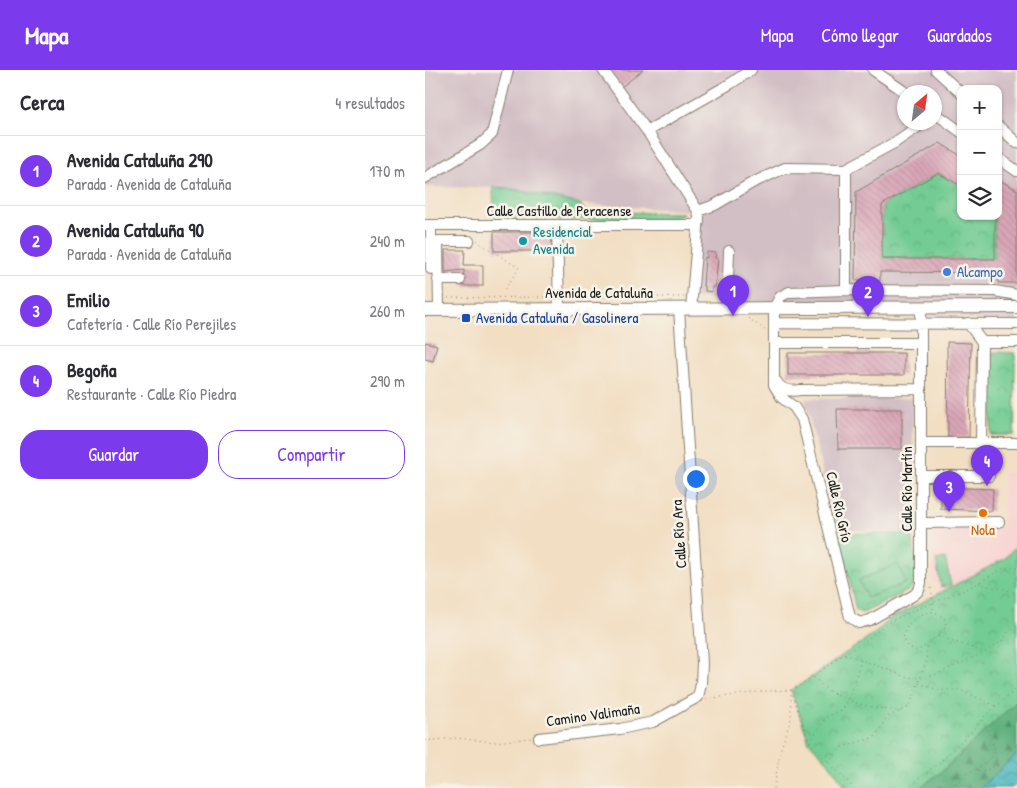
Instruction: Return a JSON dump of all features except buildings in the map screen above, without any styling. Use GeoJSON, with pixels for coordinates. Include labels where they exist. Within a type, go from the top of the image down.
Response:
{"type":"FeatureCollection","features":[{"type":"Feature","properties":{"kind":"main road","name":"Avenida de Cataluña"},"geometry":{"type":"LineString","coordinates":[[435,307],[559,310],[688,305],[727,309],[1017,307]]}},
{"type":"Feature","properties":{"kind":"street"},"geometry":{"type":"LineString","coordinates":[[425,178],[480,145],[492,134],[508,70]]}},
{"type":"Feature","properties":{"kind":"street"},"geometry":{"type":"LineString","coordinates":[[603,70],[647,130],[698,210],[715,205],[752,183],[785,168],[846,169],[894,143],[913,130]]}},
{"type":"Feature","properties":{"kind":"street"},"geometry":{"type":"LineString","coordinates":[[647,130],[730,84],[751,70]]}},
{"type":"Feature","properties":{"kind":"street"},"geometry":{"type":"LineString","coordinates":[[873,70],[897,86]]}},
{"type":"Feature","properties":{"kind":"street"},"geometry":{"type":"LineString","coordinates":[[936,70],[957,88]]}},
{"type":"Feature","properties":{"kind":"street"},"geometry":{"type":"LineString","coordinates":[[942,120],[958,130]]}},
{"type":"Feature","properties":{"kind":"street"},"geometry":{"type":"LineString","coordinates":[[1002,130],[1017,143]]}},
{"type":"Feature","properties":{"kind":"street"},"geometry":{"type":"LineString","coordinates":[[1002,161],[1017,171]]}},
{"type":"Feature","properties":{"kind":"street"},"geometry":{"type":"LineString","coordinates":[[846,169],[846,290]]}},
{"type":"Feature","properties":{"kind":"street","name":"Calle Río Ara"},"geometry":{"type":"LineString","coordinates":[[698,210],[688,305],[703,663],[698,697]]}},
{"type":"Feature","properties":{"kind":"street"},"geometry":{"type":"LineString","coordinates":[[428,225],[435,307]]}},
{"type":"Feature","properties":{"kind":"street","name":"Calle Castillo de Peracense"},"geometry":{"type":"LineString","coordinates":[[428,225],[697,225]]}},
{"type":"Feature","properties":{"kind":"street"},"geometry":{"type":"LineString","coordinates":[[557,226],[559,310]]}},
{"type":"Feature","properties":{"kind":"street"},"geometry":{"type":"LineString","coordinates":[[435,307],[438,280],[438,241],[473,240]]}},
{"type":"Feature","properties":{"kind":"street"},"geometry":{"type":"LineString","coordinates":[[727,309],[729,251]]}},
{"type":"Feature","properties":{"kind":"street"},"geometry":{"type":"LineString","coordinates":[[438,280],[460,280]]}},
{"type":"Feature","properties":{"kind":"street"},"geometry":{"type":"LineString","coordinates":[[774,308],[780,297],[789,292],[846,290],[995,291],[1017,294]]}},
{"type":"Feature","properties":{"kind":"street","name":"Calle Río Grío"},"geometry":{"type":"LineString","coordinates":[[774,308],[775,388],[792,406],[804,424],[850,617]]}},
{"type":"Feature","properties":{"kind":"street","name":"Calle Río Martín"},"geometry":{"type":"LineString","coordinates":[[850,617],[859,623],[870,620],[908,599],[919,590],[921,579],[922,523],[921,308]]}},
{"type":"Feature","properties":{"kind":"street"},"geometry":{"type":"LineString","coordinates":[[774,323],[1017,324]]}},
{"type":"Feature","properties":{"kind":"street"},"geometry":{"type":"LineString","coordinates":[[968,324],[982,342],[981,443]]}},
{"type":"Feature","properties":{"kind":"street"},"geometry":{"type":"LineString","coordinates":[[982,342],[1017,342]]}},
{"type":"Feature","properties":{"kind":"street"},"geometry":{"type":"LineString","coordinates":[[774,343],[921,344]]}},
{"type":"Feature","properties":{"kind":"street"},"geometry":{"type":"LineString","coordinates":[[774,378],[781,388],[796,391],[920,389]]}},
{"type":"Feature","properties":{"kind":"street"},"geometry":{"type":"LineString","coordinates":[[792,406],[796,391]]}},
{"type":"Feature","properties":{"kind":"street"},"geometry":{"type":"LineString","coordinates":[[921,443],[1017,444]]}},
{"type":"Feature","properties":{"kind":"street"},"geometry":{"type":"LineString","coordinates":[[922,476],[989,476]]}},
{"type":"Feature","properties":{"kind":"street"},"geometry":{"type":"LineString","coordinates":[[922,523],[999,522]]}},
{"type":"Feature","properties":{"kind":"street","name":"Camino Valimaña"},"geometry":{"type":"LineString","coordinates":[[539,738],[620,729],[653,722],[698,697]]}},
{"type":"Feature","properties":{"kind":"path"},"geometry":{"type":"LineString","coordinates":[[473,240],[519,268],[505,289]]}},
{"type":"Feature","properties":{"kind":"path","name":"Avenida de Cataluña"},"geometry":{"type":"LineString","coordinates":[[435,307],[552,297]]}},
{"type":"Feature","properties":{"kind":"path","name":"Avenida de Cataluña"},"geometry":{"type":"LineString","coordinates":[[563,297],[688,305]]}},
{"type":"Feature","properties":{"kind":"path"},"geometry":{"type":"LineString","coordinates":[[748,318],[765,330]]}},
{"type":"Feature","properties":{"kind":"path"},"geometry":{"type":"LineString","coordinates":[[698,697],[708,700],[767,691],[791,690],[863,643],[887,624],[933,602],[964,590],[1004,568],[1017,568]]}},
{"type":"Feature","properties":{"kind":"path"},"geometry":{"type":"LineString","coordinates":[[978,583],[990,588],[1010,590],[1017,595]]}},
{"type":"Feature","properties":{"kind":"path"},"geometry":{"type":"LineString","coordinates":[[931,588],[933,612]]}},
{"type":"Feature","properties":{"kind":"path"},"geometry":{"type":"LineString","coordinates":[[933,612],[944,618],[946,625],[927,646],[917,651],[907,646],[903,638],[904,631],[909,623],[926,613],[933,612]]}},
{"type":"Feature","properties":{"kind":"path"},"geometry":{"type":"LineString","coordinates":[[844,654],[905,677],[921,678],[935,675],[985,652],[1001,642],[1009,631],[1017,626]]}},
{"type":"Feature","properties":{"kind":"path"},"geometry":{"type":"LineString","coordinates":[[937,636],[985,652]]}},
{"type":"Feature","properties":{"kind":"path"},"geometry":{"type":"LineString","coordinates":[[828,762],[842,747],[875,737],[887,717],[909,707],[926,663],[927,646]]}},
{"type":"Feature","properties":{"kind":"path"},"geometry":{"type":"LineString","coordinates":[[809,742],[826,717],[842,710],[848,700],[861,660]]}},
{"type":"Feature","properties":{"kind":"path"},"geometry":{"type":"LineString","coordinates":[[813,676],[825,688],[848,700],[902,711]]}},
{"type":"Feature","properties":{"kind":"path"},"geometry":{"type":"LineString","coordinates":[[919,683],[938,690],[960,690],[997,706]]}},
{"type":"Feature","properties":{"kind":"path"},"geometry":{"type":"LineString","coordinates":[[907,788],[940,762],[983,718],[1017,688]]}},
{"type":"Feature","properties":{"kind":"path"},"geometry":{"type":"LineString","coordinates":[[791,690],[809,742],[854,788]]}},
{"type":"Feature","properties":{"kind":"path"},"geometry":{"type":"LineString","coordinates":[[774,788],[781,750],[791,719],[791,690]]}},
{"type":"Feature","properties":{"kind":"path"},"geometry":{"type":"LineString","coordinates":[[947,788],[962,780],[967,773],[977,769],[994,755],[995,748],[983,718]]}},
{"type":"Feature","properties":{"kind":"path","name":"Camino Valimaña"},"geometry":{"type":"LineString","coordinates":[[425,740],[455,738],[495,742],[539,738]]}},
{"type":"Feature","properties":{"kind":"path"},"geometry":{"type":"LineString","coordinates":[[977,769],[983,770],[1003,762],[1007,753],[1017,744]]}},
{"type":"Feature","properties":{"kind":"shaded area"},"geometry":{"type":"Polygon","coordinates":[[[425,70],[1017,70],[1017,322],[773,305],[692,297],[698,211],[580,204],[508,188],[425,187],[425,70]]]}},
{"type":"Feature","properties":{"kind":"shaded area"},"geometry":{"type":"Polygon","coordinates":[[[912,398],[916,533],[836,529],[805,399],[912,398]]]}},
{"type":"Feature","properties":{"kind":"shaded area"},"geometry":{"type":"Polygon","coordinates":[[[1003,473],[1017,473],[1017,564],[1012,555],[938,595],[937,583],[933,583],[933,527],[1003,527],[1003,473]]]}},
{"type":"Feature","properties":{"kind":"green space"},"geometry":{"type":"Polygon","coordinates":[[[938,173],[957,184],[957,220],[995,220],[995,259],[882,259],[882,205],[938,173]]]}},
{"type":"Feature","properties":{"kind":"green space"},"geometry":{"type":"Polygon","coordinates":[[[493,187],[508,188],[580,204],[586,212],[683,213],[676,219],[494,220],[493,187]]]}},
{"type":"Feature","properties":{"kind":"green space"},"geometry":{"type":"Polygon","coordinates":[[[992,352],[1015,353],[1014,435],[991,435],[992,352]]]}},
{"type":"Feature","properties":{"kind":"green space"},"geometry":{"type":"Polygon","coordinates":[[[839,533],[912,534],[916,571],[913,584],[909,590],[862,613],[856,610],[839,533]]]}},
{"type":"Feature","properties":{"kind":"green space"},"geometry":{"type":"Polygon","coordinates":[[[1017,545],[1017,701],[942,771],[920,788],[846,788],[828,762],[809,742],[791,690],[867,639],[888,620],[1004,559],[1017,545]]]}},
{"type":"Feature","properties":{"kind":"green space"},"geometry":{"type":"Polygon","coordinates":[[[945,558],[951,585],[941,587],[936,560],[945,558]]]}},
{"type":"Feature","properties":{"kind":"green space"},"geometry":{"type":"Polygon","coordinates":[[[898,564],[906,583],[867,598],[859,580],[898,564]]]}},
{"type":"Feature","properties":{"kind":"green space"},"geometry":{"type":"Polygon","coordinates":[[[1017,701],[1017,754],[980,788],[920,788],[942,771],[1017,701]]]}},
{"type":"Feature","properties":{"kind":"water"},"geometry":{"type":"Polygon","coordinates":[[[1017,754],[1017,783],[1012,788],[980,788],[1017,754]]]}},
{"type":"Feature","properties":{"kind":"place","name":"Residencial Avenida"},"geometry":{"type":"Point","coordinates":[523,241]}},
{"type":"Feature","properties":{"kind":"place","name":"Alcampo"},"geometry":{"type":"Point","coordinates":[947,272]}},
{"type":"Feature","properties":{"kind":"place","name":"Avenida Cataluña 290"},"geometry":{"type":"Point","coordinates":[733,316]}},
{"type":"Feature","properties":{"kind":"place","name":"Avenida Cataluña 90"},"geometry":{"type":"Point","coordinates":[868,317]}},
{"type":"Feature","properties":{"kind":"place","name":"Avenida Cataluña / Gasolinera"},"geometry":{"type":"Point","coordinates":[466,318]}},
{"type":"Feature","properties":{"kind":"place","name":"Begoña"},"geometry":{"type":"Point","coordinates":[987,486]}},
{"type":"Feature","properties":{"kind":"place","name":"Emilio"},"geometry":{"type":"Point","coordinates":[949,512]}},
{"type":"Feature","properties":{"kind":"place","name":"Nola"},"geometry":{"type":"Point","coordinates":[983,513]}}]}
